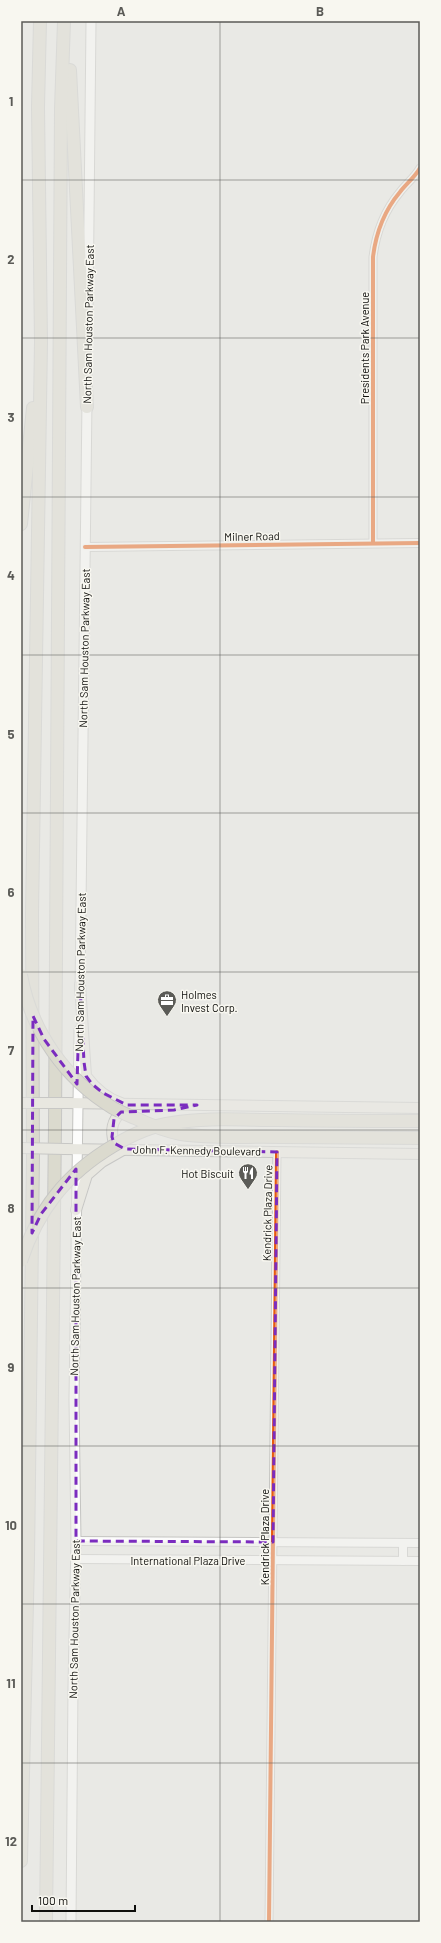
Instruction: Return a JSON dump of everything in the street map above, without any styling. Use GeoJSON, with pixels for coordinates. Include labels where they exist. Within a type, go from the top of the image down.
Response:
{"type":"FeatureCollection","features":[{"type":"Feature","properties":{"kind":"highway"},"geometry":{"type":"LineString","coordinates":[[21,1861],[28,1559],[33,1156],[32,914],[41,342],[38,115],[40,21]]}},
{"type":"Feature","properties":{"kind":"highway"},"geometry":{"type":"LineString","coordinates":[[66,21],[87,407]]}},
{"type":"Feature","properties":{"kind":"highway","name":"North Sam Houston Parkway East"},"geometry":{"type":"LineString","coordinates":[[46,1922],[55,1114],[61,124],[66,21]]}},
{"type":"Feature","properties":{"kind":"highway"},"geometry":{"type":"LineString","coordinates":[[21,524],[25,475],[41,342]]}},
{"type":"Feature","properties":{"kind":"highway"},"geometry":{"type":"LineString","coordinates":[[21,976],[28,1005],[36,1025],[58,1060],[82,1086],[114,1109],[148,1124],[180,1134],[215,1136],[420,1138]]}},
{"type":"Feature","properties":{"kind":"highway"},"geometry":{"type":"LineString","coordinates":[[21,1261],[26,1245],[41,1214],[74,1174],[86,1162],[133,1134],[170,1123],[219,1120],[420,1121]]}},
{"type":"Feature","properties":{"kind":"main road","name":"North Sam Houston Parkway East"},"geometry":{"type":"LineString","coordinates":[[71,1922],[72,1686],[76,1559],[74,1400],[76,1149],[80,985],[90,21]]}},
{"type":"Feature","properties":{"kind":"main road"},"geometry":{"type":"LineString","coordinates":[[80,985],[86,1076],[103,1094],[127,1105]]}},
{"type":"Feature","properties":{"kind":"main road"},"geometry":{"type":"LineString","coordinates":[[21,1103],[420,1108]]}},
{"type":"Feature","properties":{"kind":"main road"},"geometry":{"type":"LineString","coordinates":[[125,1149],[114,1143],[112,1137],[114,1119],[120,1112],[174,1110],[197,1105]]}},
{"type":"Feature","properties":{"kind":"main road","name":"John F. Kennedy Boulevard"},"geometry":{"type":"LineString","coordinates":[[21,1148],[420,1154]]}},
{"type":"Feature","properties":{"kind":"main road"},"geometry":{"type":"LineString","coordinates":[[76,1210],[87,1175],[102,1162],[125,1149]]}},
{"type":"Feature","properties":{"kind":"street","name":"Presidents Park Avenue"},"geometry":{"type":"LineString","coordinates":[[372,543],[374,245],[382,219],[399,193],[420,168]]}},
{"type":"Feature","properties":{"kind":"street","name":"Milner Road"},"geometry":{"type":"LineString","coordinates":[[85,548],[420,543]]}},
{"type":"Feature","properties":{"kind":"street","name":"Kendrick Plaza Drive"},"geometry":{"type":"LineString","coordinates":[[269,1922],[277,1152]]}},
{"type":"Feature","properties":{"kind":"street","name":"International Plaza Drive"},"geometry":{"type":"LineString","coordinates":[[76,1541],[420,1543]]}},
{"type":"Feature","properties":{"kind":"street"},"geometry":{"type":"LineString","coordinates":[[403,1543],[403,1561]]}},
{"type":"Feature","properties":{"kind":"street","name":"International Plaza Drive"},"geometry":{"type":"LineString","coordinates":[[76,1559],[420,1561]]}},
{"type":"Feature","properties":{"kind":"highlighted area"},"geometry":{"type":"Polygon","coordinates":[[[80,985],[84,1062],[86,1076],[92,1084],[103,1093],[127,1105],[197,1105],[174,1110],[121,1112],[114,1119],[112,1137],[114,1143],[125,1149],[277,1152],[273,1542],[76,1541],[76,1169],[41,1214],[32,1233],[33,1016],[44,1039],[77,1084],[80,985]]]}},
{"type":"Feature","properties":{"kind":"cycle path"},"geometry":{"type":"LineString","coordinates":[[373,543],[373,257],[376,239],[385,214],[394,199],[420,168]]}},
{"type":"Feature","properties":{"kind":"cycle path"},"geometry":{"type":"LineString","coordinates":[[85,547],[420,543]]}},
{"type":"Feature","properties":{"kind":"cycle path"},"geometry":{"type":"LineString","coordinates":[[269,1922],[277,1152]]}},
{"type":"Feature","properties":{"kind":"place","name":"Holmes Invest Corp."},"geometry":{"type":"Point","coordinates":[167,1017]}},
{"type":"Feature","properties":{"kind":"place","name":"Hot Biscuit"},"geometry":{"type":"Point","coordinates":[248,1190]}}]}
